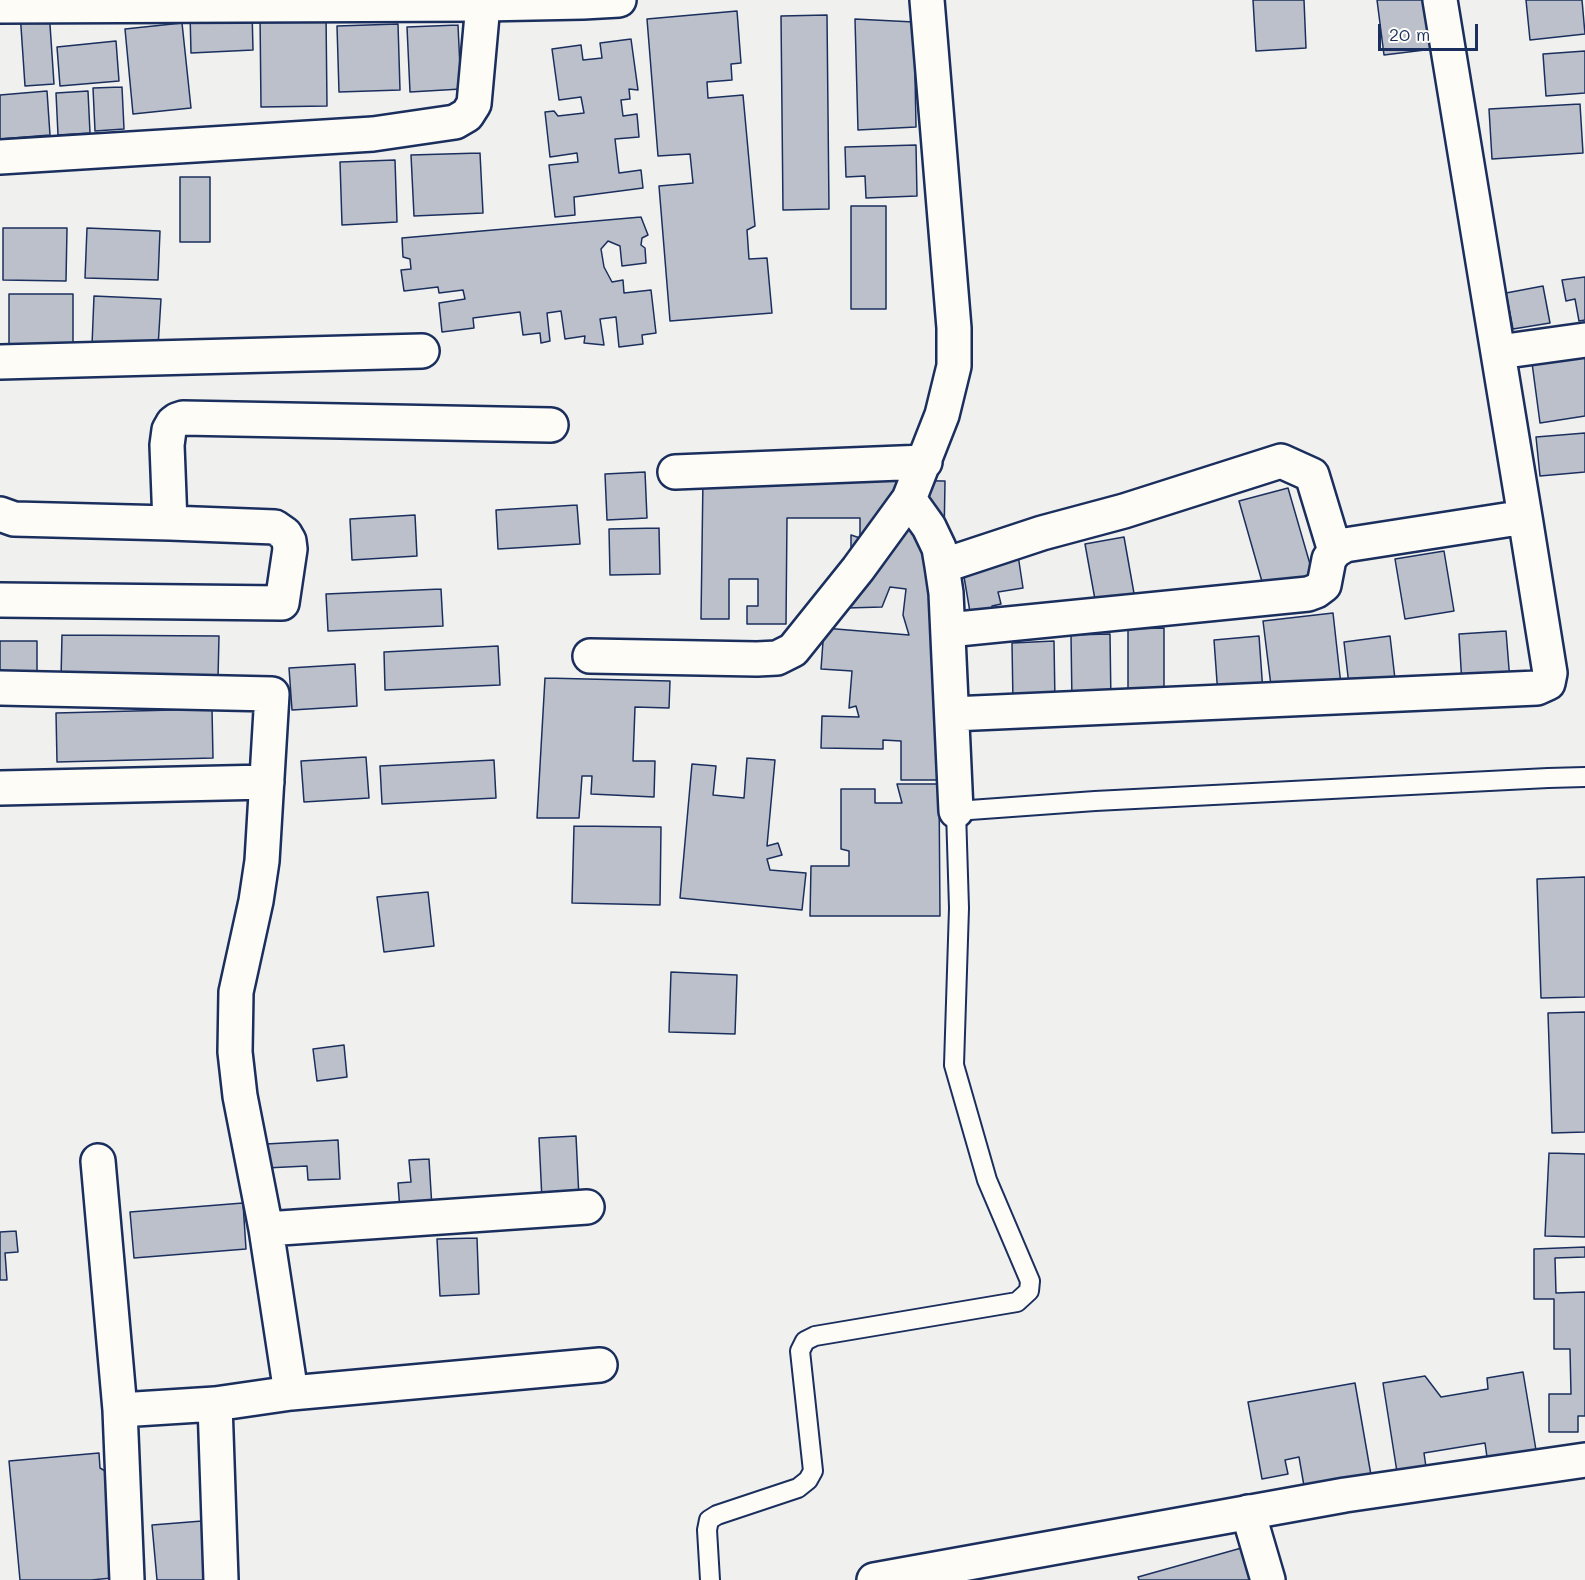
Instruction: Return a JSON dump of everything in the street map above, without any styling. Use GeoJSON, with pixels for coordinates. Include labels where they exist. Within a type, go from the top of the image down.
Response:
{"type":"FeatureCollection","features":[{"type":"Feature","properties":{"kind":"street"},"geometry":{"type":"LineString","coordinates":[[0,6],[70,3],[583,2],[619,0]]}},
{"type":"Feature","properties":{"kind":"street"},"geometry":{"type":"LineString","coordinates":[[590,656],[777,658],[793,650],[858,569],[909,499],[942,415],[954,366],[954,337],[927,0]]}},
{"type":"Feature","properties":{"kind":"street"},"geometry":{"type":"LineString","coordinates":[[952,714],[1537,688],[1548,683],[1550,673],[1440,0]]}},
{"type":"Feature","properties":{"kind":"street"},"geometry":{"type":"LineString","coordinates":[[0,157],[373,134],[455,122],[467,115],[474,104],[483,2]]}},
{"type":"Feature","properties":{"kind":"street"},"geometry":{"type":"LineString","coordinates":[[1499,352],[1585,340]]}},
{"type":"Feature","properties":{"kind":"street"},"geometry":{"type":"LineString","coordinates":[[0,363],[422,351]]}},
{"type":"Feature","properties":{"kind":"street"},"geometry":{"type":"LineString","coordinates":[[170,523],[167,445],[169,430],[173,423],[183,418],[551,425]]}},
{"type":"Feature","properties":{"kind":"street"},"geometry":{"type":"LineString","coordinates":[[942,566],[1042,533],[1124,511],[1281,461],[1312,475],[1335,551]]}},
{"type":"Feature","properties":{"kind":"street"},"geometry":{"type":"LineString","coordinates":[[675,472],[925,462]]}},
{"type":"Feature","properties":{"kind":"street"},"geometry":{"type":"LineString","coordinates":[[909,499],[934,537],[939,548],[942,566],[946,593],[956,810]]}},
{"type":"Feature","properties":{"kind":"street"},"geometry":{"type":"LineString","coordinates":[[0,514],[14,519],[275,527],[285,534],[290,549],[282,603],[0,600]]}},
{"type":"Feature","properties":{"kind":"street"},"geometry":{"type":"LineString","coordinates":[[948,630],[1308,594],[1324,585],[1329,559],[1335,551],[1345,546],[1525,517]]}},
{"type":"Feature","properties":{"kind":"street"},"geometry":{"type":"LineString","coordinates":[[0,688],[272,694],[262,861],[256,901],[236,992],[235,1052],[240,1096],[266,1229],[291,1393]]}},
{"type":"Feature","properties":{"kind":"street"},"geometry":{"type":"LineString","coordinates":[[0,788],[267,782]]}},
{"type":"Feature","properties":{"kind":"street"},"geometry":{"type":"LineString","coordinates":[[99,1161],[120,1410],[127,1580]]}},
{"type":"Feature","properties":{"kind":"street"},"geometry":{"type":"LineString","coordinates":[[266,1229],[587,1207]]}},
{"type":"Feature","properties":{"kind":"street"},"geometry":{"type":"LineString","coordinates":[[120,1410],[215,1404],[291,1393],[600,1365]]}},
{"type":"Feature","properties":{"kind":"street"},"geometry":{"type":"LineString","coordinates":[[215,1404],[221,1580]]}},
{"type":"Feature","properties":{"kind":"street"},"geometry":{"type":"LineString","coordinates":[[874,1580],[1345,1495],[1585,1460]]}},
{"type":"Feature","properties":{"kind":"street"},"geometry":{"type":"LineString","coordinates":[[1248,1512],[1268,1580]]}},
{"type":"Feature","properties":{"kind":"lane"},"geometry":{"type":"LineString","coordinates":[[710,1580],[707,1530],[709,1520],[717,1515],[798,1488],[808,1480],[813,1471],[800,1351],[805,1341],[815,1336],[1017,1302],[1029,1291],[1030,1281],[987,1180],[954,1065],[958,908],[956,810],[1585,777]]}},
{"type":"Feature","properties":{"kind":"building"},"geometry":{"type":"Polygon","coordinates":[[[1253,0],[1304,0],[1306,48],[1256,51],[1253,0]]]}},
{"type":"Feature","properties":{"kind":"building"},"geometry":{"type":"Polygon","coordinates":[[[1377,0],[1426,0],[1433,49],[1384,55],[1377,0]]]}},
{"type":"Feature","properties":{"kind":"building"},"geometry":{"type":"Polygon","coordinates":[[[1526,0],[1582,0],[1585,34],[1530,40],[1526,0]]]}},
{"type":"Feature","properties":{"kind":"building"},"geometry":{"type":"Polygon","coordinates":[[[49,10],[54,84],[25,86],[20,12],[49,10]]]}},
{"type":"Feature","properties":{"kind":"building"},"geometry":{"type":"Polygon","coordinates":[[[252,10],[253,50],[191,53],[190,13],[252,10]]]}},
{"type":"Feature","properties":{"kind":"building"},"geometry":{"type":"Polygon","coordinates":[[[737,11],[741,63],[731,64],[732,80],[707,82],[708,98],[743,95],[755,226],[747,230],[749,259],[767,258],[772,313],[670,321],[659,186],[693,183],[690,154],[658,156],[647,19],[737,11]]]}},
{"type":"Feature","properties":{"kind":"building"},"geometry":{"type":"Polygon","coordinates":[[[260,14],[326,14],[327,106],[261,107],[260,14]]]}},
{"type":"Feature","properties":{"kind":"building"},"geometry":{"type":"Polygon","coordinates":[[[827,15],[829,209],[783,210],[781,16],[827,15]]]}},
{"type":"Feature","properties":{"kind":"building"},"geometry":{"type":"Polygon","coordinates":[[[855,19],[914,22],[916,127],[858,130],[855,19]]]}},
{"type":"Feature","properties":{"kind":"building"},"geometry":{"type":"Polygon","coordinates":[[[182,23],[191,108],[133,114],[125,29],[182,23]]]}},
{"type":"Feature","properties":{"kind":"building"},"geometry":{"type":"Polygon","coordinates":[[[398,24],[400,90],[339,92],[337,26],[398,24]]]}},
{"type":"Feature","properties":{"kind":"building"},"geometry":{"type":"Polygon","coordinates":[[[458,25],[461,89],[410,92],[407,27],[458,25]]]}},
{"type":"Feature","properties":{"kind":"building"},"geometry":{"type":"Polygon","coordinates":[[[631,39],[638,90],[629,89],[630,99],[621,100],[623,116],[637,114],[639,137],[615,139],[619,173],[641,170],[643,188],[574,197],[575,215],[555,217],[549,165],[578,162],[577,153],[550,157],[545,112],[554,111],[558,116],[584,113],[581,97],[559,100],[552,49],[581,45],[583,60],[602,58],[600,43],[631,39]]]}},
{"type":"Feature","properties":{"kind":"building"},"geometry":{"type":"Polygon","coordinates":[[[116,41],[119,81],[60,86],[57,47],[116,41]]]}},
{"type":"Feature","properties":{"kind":"building"},"geometry":{"type":"Polygon","coordinates":[[[1585,51],[1585,93],[1546,96],[1543,54],[1585,51]]]}},
{"type":"Feature","properties":{"kind":"building"},"geometry":{"type":"Polygon","coordinates":[[[122,87],[124,129],[95,131],[93,88],[122,87]]]}},
{"type":"Feature","properties":{"kind":"building"},"geometry":{"type":"Polygon","coordinates":[[[47,91],[50,135],[0,139],[0,95],[47,91]]]}},
{"type":"Feature","properties":{"kind":"building"},"geometry":{"type":"Polygon","coordinates":[[[88,91],[90,133],[58,135],[56,93],[88,91]]]}},
{"type":"Feature","properties":{"kind":"building"},"geometry":{"type":"Polygon","coordinates":[[[1580,104],[1583,153],[1492,159],[1489,109],[1580,104]]]}},
{"type":"Feature","properties":{"kind":"building"},"geometry":{"type":"Polygon","coordinates":[[[916,145],[917,196],[866,198],[865,176],[846,177],[845,147],[916,145]]]}},
{"type":"Feature","properties":{"kind":"building"},"geometry":{"type":"Polygon","coordinates":[[[480,153],[483,213],[414,216],[411,155],[480,153]]]}},
{"type":"Feature","properties":{"kind":"building"},"geometry":{"type":"Polygon","coordinates":[[[395,160],[397,222],[342,225],[340,162],[395,160]]]}},
{"type":"Feature","properties":{"kind":"building"},"geometry":{"type":"Polygon","coordinates":[[[180,177],[210,177],[210,242],[180,242],[180,177]]]}},
{"type":"Feature","properties":{"kind":"building"},"geometry":{"type":"Polygon","coordinates":[[[851,206],[886,206],[886,309],[851,309],[851,206]]]}},
{"type":"Feature","properties":{"kind":"building"},"geometry":{"type":"Polygon","coordinates":[[[641,217],[648,235],[642,238],[641,245],[645,248],[646,263],[622,266],[620,246],[608,241],[601,249],[604,267],[612,282],[623,280],[624,293],[651,290],[656,333],[642,335],[643,344],[619,347],[616,317],[600,319],[604,345],[584,343],[585,336],[565,339],[561,311],[547,313],[550,341],[541,343],[540,333],[523,335],[520,312],[473,318],[474,328],[442,332],[439,303],[465,299],[463,290],[439,293],[438,287],[404,291],[401,270],[411,269],[410,259],[403,257],[402,238],[641,217]]]}},
{"type":"Feature","properties":{"kind":"building"},"geometry":{"type":"Polygon","coordinates":[[[3,228],[67,228],[66,281],[3,280],[3,228]]]}},
{"type":"Feature","properties":{"kind":"building"},"geometry":{"type":"Polygon","coordinates":[[[87,228],[160,231],[158,280],[85,278],[87,228]]]}},
{"type":"Feature","properties":{"kind":"building"},"geometry":{"type":"Polygon","coordinates":[[[1585,277],[1585,320],[1579,321],[1575,299],[1566,301],[1562,280],[1585,277]]]}},
{"type":"Feature","properties":{"kind":"building"},"geometry":{"type":"Polygon","coordinates":[[[1543,286],[1550,323],[1513,329],[1506,293],[1543,286]]]}},
{"type":"Feature","properties":{"kind":"building"},"geometry":{"type":"Polygon","coordinates":[[[9,294],[73,294],[73,348],[9,347],[9,294]]]}},
{"type":"Feature","properties":{"kind":"building"},"geometry":{"type":"Polygon","coordinates":[[[94,296],[161,299],[158,347],[92,345],[94,296]]]}},
{"type":"Feature","properties":{"kind":"building"},"geometry":{"type":"Polygon","coordinates":[[[1585,356],[1585,416],[1540,423],[1532,363],[1585,356]]]}},
{"type":"Feature","properties":{"kind":"building"},"geometry":{"type":"Polygon","coordinates":[[[1585,433],[1585,472],[1540,476],[1536,437],[1585,433]]]}},
{"type":"Feature","properties":{"kind":"building"},"geometry":{"type":"Polygon","coordinates":[[[645,472],[647,518],[607,520],[605,474],[645,472]]]}},
{"type":"Feature","properties":{"kind":"building"},"geometry":{"type":"Polygon","coordinates":[[[703,478],[945,481],[940,780],[901,780],[901,741],[883,740],[883,749],[821,748],[822,716],[859,717],[856,706],[849,708],[852,671],[821,669],[824,628],[909,635],[903,615],[906,589],[890,587],[882,607],[847,608],[851,584],[851,535],[860,538],[860,518],[787,518],[786,624],[747,624],[747,606],[758,606],[758,579],[729,579],[729,619],[701,619],[703,478]]]}},
{"type":"Feature","properties":{"kind":"building"},"geometry":{"type":"Polygon","coordinates":[[[1288,488],[1314,578],[1265,592],[1239,501],[1288,488]]]}},
{"type":"Feature","properties":{"kind":"building"},"geometry":{"type":"Polygon","coordinates":[[[577,505],[580,544],[498,549],[496,510],[577,505]]]}},
{"type":"Feature","properties":{"kind":"building"},"geometry":{"type":"Polygon","coordinates":[[[415,515],[417,556],[352,560],[350,519],[415,515]]]}},
{"type":"Feature","properties":{"kind":"building"},"geometry":{"type":"Polygon","coordinates":[[[659,528],[660,574],[610,575],[609,529],[659,528]]]}},
{"type":"Feature","properties":{"kind":"building"},"geometry":{"type":"Polygon","coordinates":[[[1124,537],[1135,599],[1096,605],[1085,544],[1124,537]]]}},
{"type":"Feature","properties":{"kind":"building"},"geometry":{"type":"Polygon","coordinates":[[[1444,551],[1454,611],[1405,619],[1395,559],[1444,551]]]}},
{"type":"Feature","properties":{"kind":"building"},"geometry":{"type":"Polygon","coordinates":[[[1018,555],[1023,588],[998,592],[1001,604],[992,606],[991,614],[971,618],[962,565],[1018,555]]]}},
{"type":"Feature","properties":{"kind":"building"},"geometry":{"type":"Polygon","coordinates":[[[441,589],[443,626],[328,631],[326,594],[441,589]]]}},
{"type":"Feature","properties":{"kind":"building"},"geometry":{"type":"Polygon","coordinates":[[[1333,613],[1341,685],[1272,694],[1263,621],[1333,613]]]}},
{"type":"Feature","properties":{"kind":"building"},"geometry":{"type":"Polygon","coordinates":[[[1164,628],[1164,700],[1128,700],[1128,629],[1164,628]]]}},
{"type":"Feature","properties":{"kind":"building"},"geometry":{"type":"Polygon","coordinates":[[[1506,631],[1510,681],[1462,685],[1459,634],[1506,631]]]}},
{"type":"Feature","properties":{"kind":"building"},"geometry":{"type":"Polygon","coordinates":[[[1110,634],[1111,704],[1072,704],[1071,635],[1110,634]]]}},
{"type":"Feature","properties":{"kind":"building"},"geometry":{"type":"Polygon","coordinates":[[[62,635],[219,636],[218,678],[61,678],[62,635]]]}},
{"type":"Feature","properties":{"kind":"building"},"geometry":{"type":"Polygon","coordinates":[[[1259,636],[1263,692],[1218,696],[1214,640],[1259,636]]]}},
{"type":"Feature","properties":{"kind":"building"},"geometry":{"type":"Polygon","coordinates":[[[1390,636],[1395,679],[1349,685],[1344,642],[1390,636]]]}},
{"type":"Feature","properties":{"kind":"building"},"geometry":{"type":"Polygon","coordinates":[[[0,641],[37,641],[37,680],[0,680],[0,641]]]}},
{"type":"Feature","properties":{"kind":"building"},"geometry":{"type":"Polygon","coordinates":[[[1054,641],[1055,703],[1013,704],[1012,643],[1054,641]]]}},
{"type":"Feature","properties":{"kind":"building"},"geometry":{"type":"Polygon","coordinates":[[[498,646],[500,685],[385,690],[384,652],[498,646]]]}},
{"type":"Feature","properties":{"kind":"building"},"geometry":{"type":"Polygon","coordinates":[[[355,664],[357,706],[292,710],[289,668],[355,664]]]}},
{"type":"Feature","properties":{"kind":"building"},"geometry":{"type":"Polygon","coordinates":[[[545,678],[670,681],[669,708],[635,707],[633,761],[655,761],[654,797],[591,794],[592,776],[582,776],[579,818],[537,818],[545,678]]]}},
{"type":"Feature","properties":{"kind":"building"},"geometry":{"type":"Polygon","coordinates":[[[212,709],[213,758],[57,762],[56,713],[212,709]]]}},
{"type":"Feature","properties":{"kind":"building"},"geometry":{"type":"Polygon","coordinates":[[[366,757],[369,798],[304,802],[301,761],[366,757]]]}},
{"type":"Feature","properties":{"kind":"building"},"geometry":{"type":"Polygon","coordinates":[[[747,758],[775,760],[767,846],[778,843],[782,855],[767,859],[770,870],[806,873],[802,910],[680,898],[692,764],[716,766],[713,795],[744,798],[747,758]]]}},
{"type":"Feature","properties":{"kind":"building"},"geometry":{"type":"Polygon","coordinates":[[[494,760],[496,798],[382,804],[380,766],[494,760]]]}},
{"type":"Feature","properties":{"kind":"building"},"geometry":{"type":"Polygon","coordinates":[[[897,784],[939,784],[940,916],[810,916],[811,866],[849,866],[849,851],[841,849],[841,789],[875,789],[875,803],[902,803],[897,784]]]}},
{"type":"Feature","properties":{"kind":"building"},"geometry":{"type":"Polygon","coordinates":[[[574,826],[661,827],[660,905],[572,903],[574,826]]]}},
{"type":"Feature","properties":{"kind":"building"},"geometry":{"type":"Polygon","coordinates":[[[1585,877],[1585,997],[1541,998],[1537,879],[1585,877]]]}},
{"type":"Feature","properties":{"kind":"building"},"geometry":{"type":"Polygon","coordinates":[[[428,892],[434,946],[384,952],[377,897],[428,892]]]}},
{"type":"Feature","properties":{"kind":"building"},"geometry":{"type":"Polygon","coordinates":[[[671,972],[737,975],[735,1034],[669,1032],[671,972]]]}},
{"type":"Feature","properties":{"kind":"building"},"geometry":{"type":"Polygon","coordinates":[[[1585,1012],[1585,1132],[1552,1133],[1548,1013],[1585,1012]]]}},
{"type":"Feature","properties":{"kind":"building"},"geometry":{"type":"Polygon","coordinates":[[[344,1045],[347,1077],[317,1081],[313,1049],[344,1045]]]}},
{"type":"Feature","properties":{"kind":"building"},"geometry":{"type":"Polygon","coordinates":[[[576,1136],[579,1198],[542,1200],[539,1138],[576,1136]]]}},
{"type":"Feature","properties":{"kind":"building"},"geometry":{"type":"Polygon","coordinates":[[[338,1140],[340,1179],[308,1180],[307,1166],[266,1168],[266,1144],[338,1140]]]}},
{"type":"Feature","properties":{"kind":"building"},"geometry":{"type":"Polygon","coordinates":[[[1549,1153],[1585,1154],[1585,1237],[1545,1236],[1549,1153]]]}},
{"type":"Feature","properties":{"kind":"building"},"geometry":{"type":"Polygon","coordinates":[[[429,1159],[432,1208],[400,1211],[398,1183],[411,1182],[409,1160],[429,1159]]]}},
{"type":"Feature","properties":{"kind":"building"},"geometry":{"type":"Polygon","coordinates":[[[243,1203],[246,1249],[134,1258],[130,1212],[243,1203]]]}},
{"type":"Feature","properties":{"kind":"building"},"geometry":{"type":"Polygon","coordinates":[[[16,1231],[18,1252],[5,1253],[7,1280],[0,1280],[0,1232],[16,1231]]]}},
{"type":"Feature","properties":{"kind":"building"},"geometry":{"type":"Polygon","coordinates":[[[477,1238],[479,1294],[440,1296],[437,1239],[477,1238]]]}},
{"type":"Feature","properties":{"kind":"building"},"geometry":{"type":"Polygon","coordinates":[[[1585,1247],[1585,1257],[1555,1258],[1556,1293],[1585,1292],[1585,1416],[1578,1416],[1578,1432],[1549,1432],[1549,1394],[1571,1394],[1570,1349],[1554,1349],[1554,1299],[1534,1299],[1534,1249],[1585,1247]]]}},
{"type":"Feature","properties":{"kind":"building"},"geometry":{"type":"Polygon","coordinates":[[[1523,1372],[1537,1456],[1488,1464],[1485,1443],[1424,1453],[1426,1467],[1397,1472],[1383,1383],[1425,1376],[1441,1397],[1488,1389],[1487,1378],[1523,1372]]]}},
{"type":"Feature","properties":{"kind":"building"},"geometry":{"type":"Polygon","coordinates":[[[1355,1383],[1371,1475],[1304,1486],[1299,1457],[1285,1460],[1288,1474],[1262,1479],[1248,1402],[1355,1383]]]}},
{"type":"Feature","properties":{"kind":"building"},"geometry":{"type":"Polygon","coordinates":[[[99,1453],[100,1468],[107,1472],[112,1578],[20,1580],[9,1461],[99,1453]]]}},
{"type":"Feature","properties":{"kind":"building"},"geometry":{"type":"Polygon","coordinates":[[[202,1521],[207,1580],[157,1580],[152,1525],[202,1521]]]}},
{"type":"Feature","properties":{"kind":"building"},"geometry":{"type":"Polygon","coordinates":[[[1245,1547],[1254,1580],[1139,1580],[1138,1577],[1245,1547]]]}}]}
